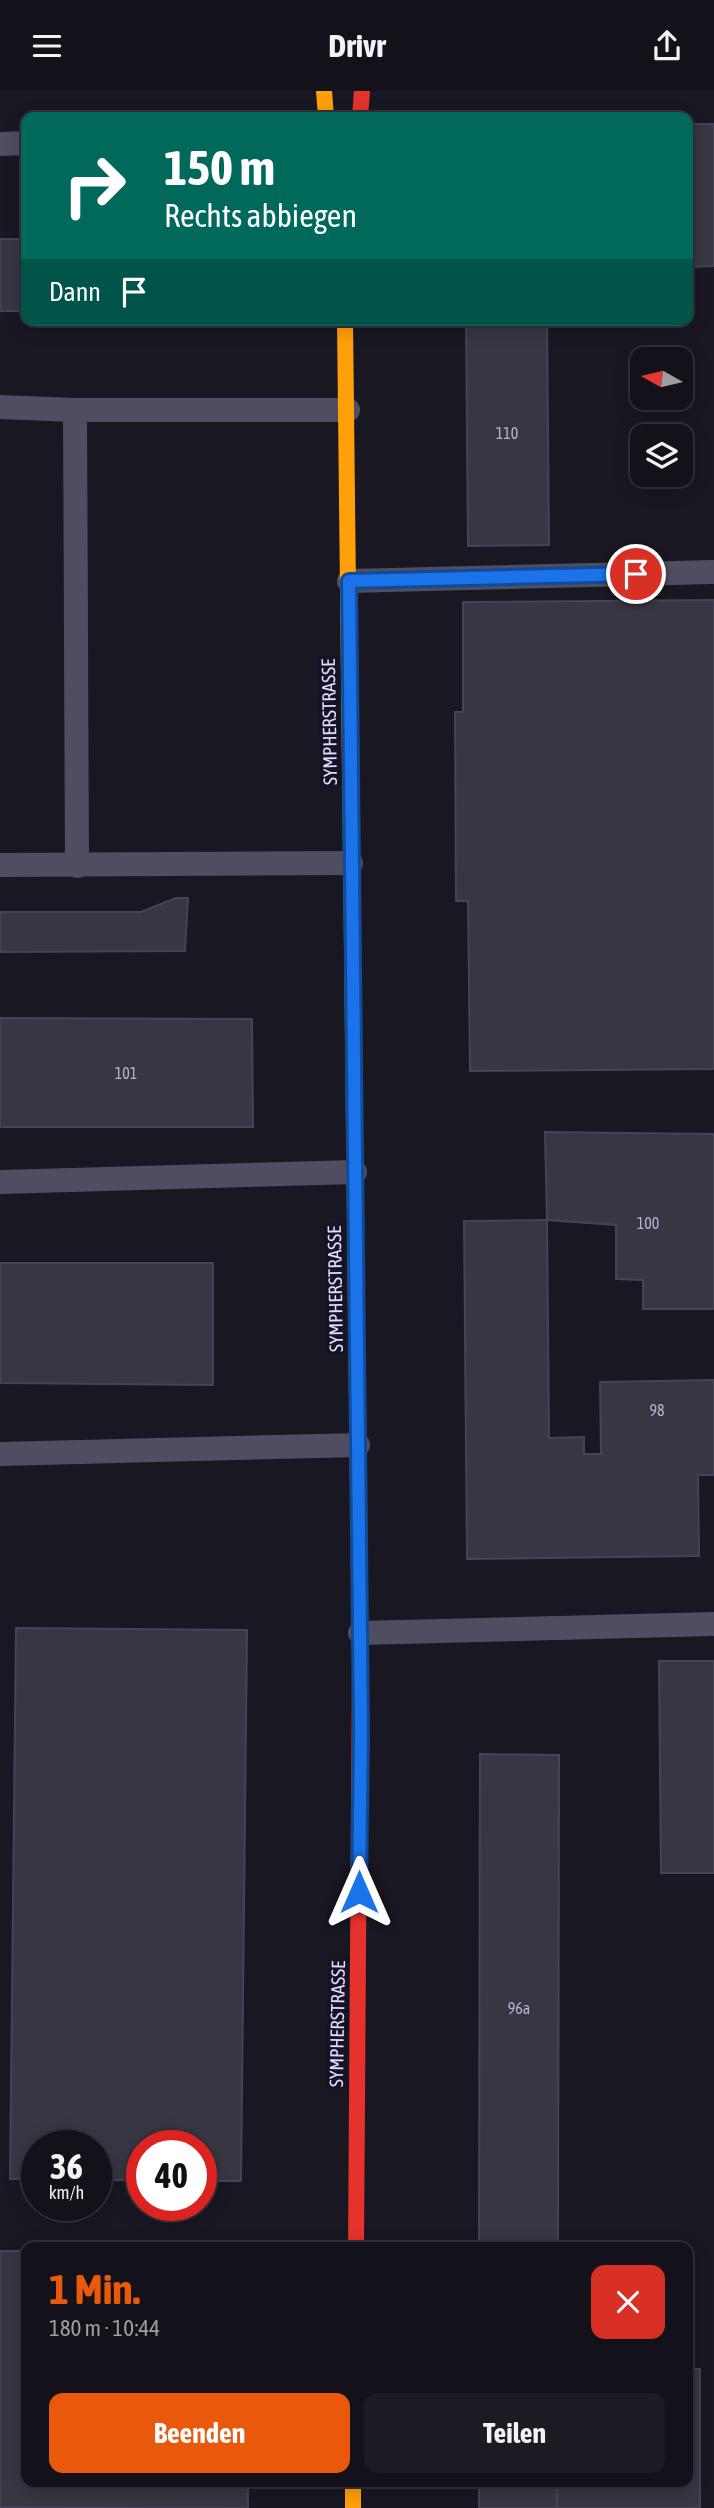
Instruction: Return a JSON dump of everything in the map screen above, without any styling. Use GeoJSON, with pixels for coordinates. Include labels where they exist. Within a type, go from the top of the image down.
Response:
{"type":"FeatureCollection","features":[{"type":"Feature","properties":{"kind":"street"},"geometry":{"type":"LineString","coordinates":[[324,91],[326,112]]}},
{"type":"Feature","properties":{"kind":"street"},"geometry":{"type":"LineString","coordinates":[[360,112],[362,91]]}},
{"type":"Feature","properties":{"kind":"street","name":"SYMPHERSTRASSE"},"geometry":{"type":"LineString","coordinates":[[346,326],[360,1633],[356,2242]]}},
{"type":"Feature","properties":{"kind":"street"},"geometry":{"type":"LineString","coordinates":[[353,2487],[353,2508]]}},
{"type":"Feature","properties":{"kind":"lane"},"geometry":{"type":"LineString","coordinates":[[0,144],[21,143]]}},
{"type":"Feature","properties":{"kind":"lane"},"geometry":{"type":"LineString","coordinates":[[0,407],[75,410],[348,410]]}},
{"type":"Feature","properties":{"kind":"lane"},"geometry":{"type":"LineString","coordinates":[[75,410],[77,866]]}},
{"type":"Feature","properties":{"kind":"lane"},"geometry":{"type":"LineString","coordinates":[[349,581],[714,572]]}},
{"type":"Feature","properties":{"kind":"lane"},"geometry":{"type":"LineString","coordinates":[[0,865],[351,863]]}},
{"type":"Feature","properties":{"kind":"lane"},"geometry":{"type":"LineString","coordinates":[[0,1182],[355,1172]]}},
{"type":"Feature","properties":{"kind":"lane"},"geometry":{"type":"LineString","coordinates":[[0,1454],[358,1445]]}},
{"type":"Feature","properties":{"kind":"lane"},"geometry":{"type":"LineString","coordinates":[[360,1633],[714,1624]]}},
{"type":"Feature","properties":{"kind":"building"},"geometry":{"type":"Polygon","coordinates":[[[693,124],[714,124],[714,266],[693,267],[693,124]]]}},
{"type":"Feature","properties":{"kind":"building"},"geometry":{"type":"Polygon","coordinates":[[[0,239],[21,239],[21,311],[0,311],[0,239]]]}},
{"type":"Feature","properties":{"kind":"building"},"geometry":{"type":"Polygon","coordinates":[[[466,326],[547,326],[549,545],[468,546],[466,326]]]}},
{"type":"Feature","properties":{"kind":"building"},"geometry":{"type":"Polygon","coordinates":[[[714,600],[714,1069],[470,1071],[468,901],[456,901],[455,712],[463,712],[463,602],[714,600]]]}},
{"type":"Feature","properties":{"kind":"building"},"geometry":{"type":"Polygon","coordinates":[[[176,898],[188,898],[185,951],[0,952],[0,912],[141,912],[176,898]]]}},
{"type":"Feature","properties":{"kind":"building"},"geometry":{"type":"Polygon","coordinates":[[[0,1018],[252,1019],[253,1127],[0,1127],[0,1018]]]}},
{"type":"Feature","properties":{"kind":"building"},"geometry":{"type":"Polygon","coordinates":[[[545,1132],[714,1134],[714,1309],[643,1309],[643,1280],[616,1279],[616,1225],[547,1220],[545,1132]]]}},
{"type":"Feature","properties":{"kind":"building"},"geometry":{"type":"Polygon","coordinates":[[[547,1220],[549,1438],[584,1437],[584,1454],[601,1454],[600,1382],[714,1380],[714,1475],[698,1475],[699,1556],[467,1559],[464,1221],[547,1220]]]}},
{"type":"Feature","properties":{"kind":"building"},"geometry":{"type":"Polygon","coordinates":[[[0,1263],[213,1263],[213,1385],[0,1383],[0,1263]]]}},
{"type":"Feature","properties":{"kind":"building"},"geometry":{"type":"Polygon","coordinates":[[[16,1628],[247,1630],[241,2181],[217,2181],[217,2130],[126,2130],[126,2180],[112,2180],[112,2130],[21,2130],[21,2179],[10,2179],[16,1628]]]}},
{"type":"Feature","properties":{"kind":"building"},"geometry":{"type":"Polygon","coordinates":[[[659,1661],[714,1661],[714,1873],[661,1873],[659,1661]]]}},
{"type":"Feature","properties":{"kind":"building"},"geometry":{"type":"Polygon","coordinates":[[[480,1754],[559,1755],[558,2242],[479,2242],[480,1754]]]}},
{"type":"Feature","properties":{"kind":"building"},"geometry":{"type":"Polygon","coordinates":[[[0,2251],[21,2251],[21,2487],[248,2487],[248,2508],[0,2507],[0,2251]]]}},
{"type":"Feature","properties":{"kind":"building"},"geometry":{"type":"Polygon","coordinates":[[[693,2369],[700,2369],[700,2508],[557,2508],[557,2487],[693,2487],[693,2369]]]}},
{"type":"Feature","properties":{"kind":"building"},"geometry":{"type":"Polygon","coordinates":[[[479,2487],[557,2487],[557,2508],[479,2508],[479,2487]]]}},
{"type":"Feature","properties":{"kind":"traffic: fast"},"geometry":{"type":"LineString","coordinates":[[350,771],[355,1222]]}},
{"type":"Feature","properties":{"kind":"traffic: slow"},"geometry":{"type":"LineString","coordinates":[[324,91],[326,112]]}},
{"type":"Feature","properties":{"kind":"traffic: slow"},"geometry":{"type":"LineString","coordinates":[[345,326],[350,771]]}},
{"type":"Feature","properties":{"kind":"traffic: slow"},"geometry":{"type":"LineString","coordinates":[[355,1222],[360,1661]]}},
{"type":"Feature","properties":{"kind":"traffic: slow"},"geometry":{"type":"LineString","coordinates":[[353,2487],[353,2508]]}},
{"type":"Feature","properties":{"kind":"traffic: jam"},"geometry":{"type":"LineString","coordinates":[[360,112],[362,91]]}},
{"type":"Feature","properties":{"kind":"traffic: jam"},"geometry":{"type":"LineString","coordinates":[[356,2242],[360,1661]]}},
{"type":"Feature","properties":{"kind":"route"},"geometry":{"type":"LineString","coordinates":[[359,1892],[361,1731],[349,581],[636,574]]}}]}
